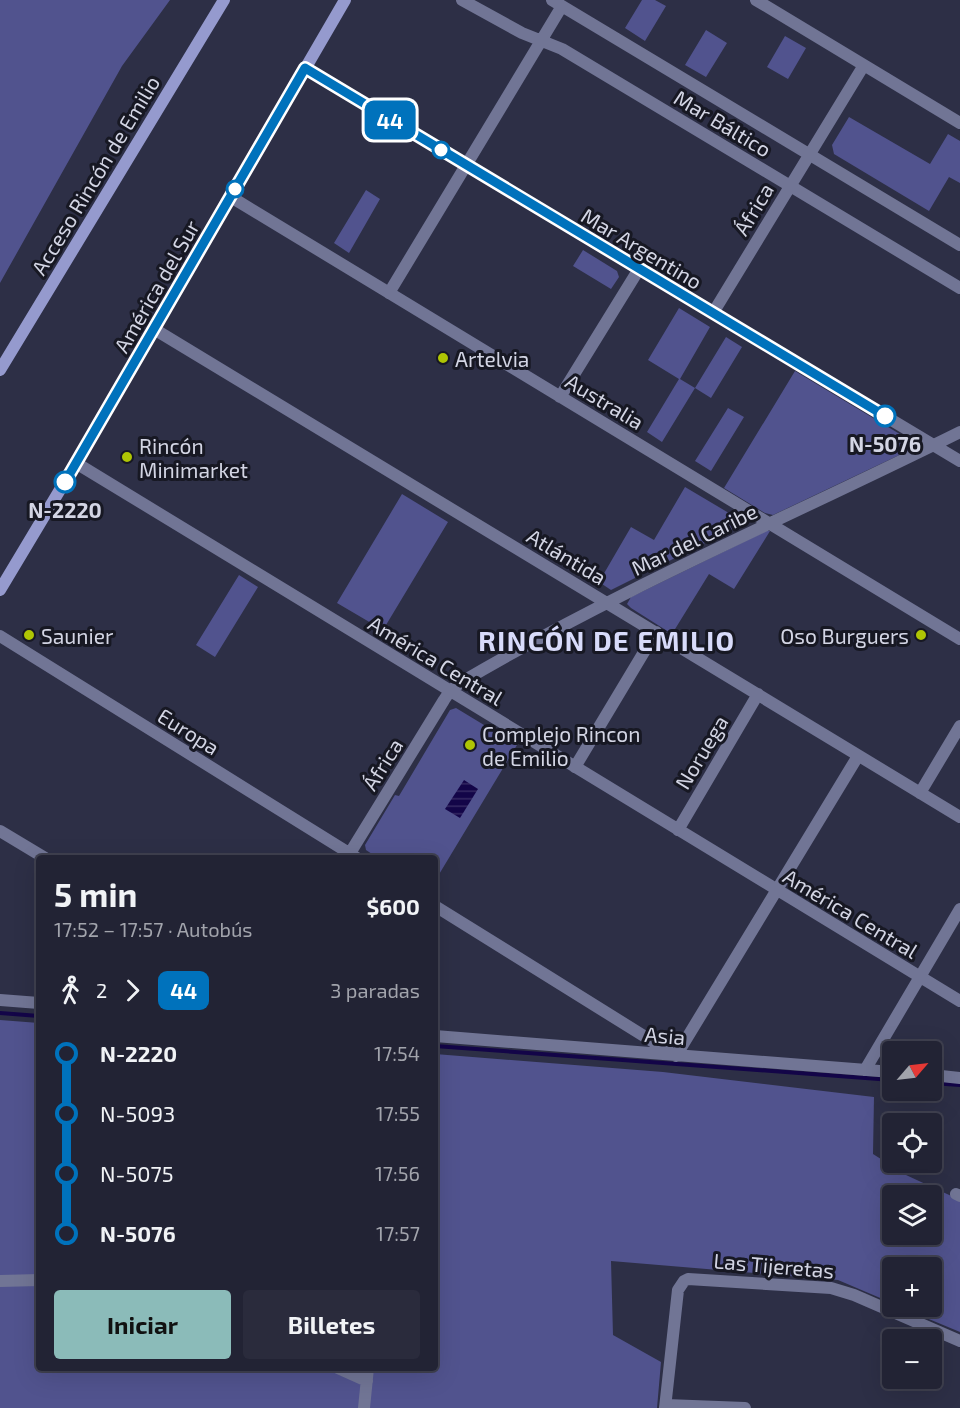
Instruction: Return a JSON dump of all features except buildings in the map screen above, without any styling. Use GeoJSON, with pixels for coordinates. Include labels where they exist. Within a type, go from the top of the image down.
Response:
{"type":"FeatureCollection","features":[{"type":"Feature","properties":{"kind":"street","name":"Acceso Rincón de Emilio"},"geometry":{"type":"LineString","coordinates":[[0,370],[224,0]]}},
{"type":"Feature","properties":{"kind":"street","name":"América del Sur"},"geometry":{"type":"LineString","coordinates":[[0,590],[345,0]]}},
{"type":"Feature","properties":{"kind":"street","name":"Mar Báltico"},"geometry":{"type":"LineString","coordinates":[[462,0],[522,33],[562,49],[960,288]]}},
{"type":"Feature","properties":{"kind":"street"},"geometry":{"type":"LineString","coordinates":[[756,0],[960,123]]}},
{"type":"Feature","properties":{"kind":"street","name":"Mar Báltico"},"geometry":{"type":"LineString","coordinates":[[557,3],[960,245]]}},
{"type":"Feature","properties":{"kind":"street"},"geometry":{"type":"LineString","coordinates":[[389,293],[542,40],[557,3]]}},
{"type":"Feature","properties":{"kind":"street","name":"África"},"geometry":{"type":"LineString","coordinates":[[713,313],[864,65]]}},
{"type":"Feature","properties":{"kind":"street","name":"Mar Argentino"},"geometry":{"type":"LineString","coordinates":[[305,68],[960,461]]}},
{"type":"Feature","properties":{"kind":"street","name":"Australia"},"geometry":{"type":"LineString","coordinates":[[231,197],[960,639]]}},
{"type":"Feature","properties":{"kind":"street"},"geometry":{"type":"LineString","coordinates":[[560,397],[639,269]]}},
{"type":"Feature","properties":{"kind":"street","name":"Atlántida"},"geometry":{"type":"LineString","coordinates":[[154,329],[960,817]]}},
{"type":"Feature","properties":{"kind":"street","name":"Mar del Caribe"},"geometry":{"type":"LineString","coordinates":[[450,692],[468,679],[607,603],[960,432]]}},
{"type":"Feature","properties":{"kind":"street","name":"América Central"},"geometry":{"type":"LineString","coordinates":[[76,463],[960,1001]]}},
{"type":"Feature","properties":{"kind":"street"},"geometry":{"type":"LineString","coordinates":[[575,767],[656,633]]}},
{"type":"Feature","properties":{"kind":"street","name":"Europa"},"geometry":{"type":"LineString","coordinates":[[0,636],[350,855]]}},
{"type":"Feature","properties":{"kind":"street","name":"África"},"geometry":{"type":"LineString","coordinates":[[353,855],[450,692]]}},
{"type":"Feature","properties":{"kind":"street","name":"Noruega"},"geometry":{"type":"LineString","coordinates":[[678,830],[758,694]]}},
{"type":"Feature","properties":{"kind":"street"},"geometry":{"type":"LineString","coordinates":[[920,792],[960,726]]}},
{"type":"Feature","properties":{"kind":"street"},"geometry":{"type":"LineString","coordinates":[[438,908],[676,1056],[858,756]]}},
{"type":"Feature","properties":{"kind":"street"},"geometry":{"type":"LineString","coordinates":[[0,831],[40,855]]}},
{"type":"Feature","properties":{"kind":"street"},"geometry":{"type":"LineString","coordinates":[[865,1070],[960,909]]}},
{"type":"Feature","properties":{"kind":"street"},"geometry":{"type":"LineString","coordinates":[[0,1000],[36,1003]]}},
{"type":"Feature","properties":{"kind":"street","name":"Asia"},"geometry":{"type":"LineString","coordinates":[[438,1036],[882,1071]]}},
{"type":"Feature","properties":{"kind":"street"},"geometry":{"type":"LineString","coordinates":[[942,1077],[960,1078]]}},
{"type":"Feature","properties":{"kind":"street","name":"Las Tijeretas"},"geometry":{"type":"LineString","coordinates":[[666,1407],[678,1290],[684,1281],[694,1278],[831,1288],[854,1295],[960,1341]]}},
{"type":"Feature","properties":{"kind":"street"},"geometry":{"type":"LineString","coordinates":[[0,1281],[36,1280]]}},
{"type":"Feature","properties":{"kind":"street"},"geometry":{"type":"LineString","coordinates":[[345,1371],[367,1381]]}},
{"type":"Feature","properties":{"kind":"street"},"geometry":{"type":"LineString","coordinates":[[364,1408],[368,1371]]}},
{"type":"Feature","properties":{"kind":"street"},"geometry":{"type":"LineString","coordinates":[[666,1407],[745,1408]]}},
{"type":"Feature","properties":{"kind":"shaded area"},"geometry":{"type":"Polygon","coordinates":[[[0,0],[170,0],[122,66],[0,283],[0,0]]]}},
{"type":"Feature","properties":{"kind":"shaded area"},"geometry":{"type":"Polygon","coordinates":[[[642,0],[655,0],[666,6],[645,41],[625,28],[642,0]]]}},
{"type":"Feature","properties":{"kind":"shaded area"},"geometry":{"type":"Polygon","coordinates":[[[706,30],[727,43],[706,77],[685,65],[706,30]]]}},
{"type":"Feature","properties":{"kind":"shaded area"},"geometry":{"type":"Polygon","coordinates":[[[785,36],[806,48],[788,79],[767,67],[785,36]]]}},
{"type":"Feature","properties":{"kind":"shaded area"},"geometry":{"type":"Polygon","coordinates":[[[849,117],[930,164],[948,134],[960,141],[960,183],[949,177],[929,211],[834,154],[832,145],[849,117]]]}},
{"type":"Feature","properties":{"kind":"shaded area"},"geometry":{"type":"Polygon","coordinates":[[[366,190],[380,199],[349,253],[334,243],[366,190]]]}},
{"type":"Feature","properties":{"kind":"shaded area"},"geometry":{"type":"Polygon","coordinates":[[[583,250],[617,271],[619,277],[611,289],[573,266],[583,250]]]}},
{"type":"Feature","properties":{"kind":"shaded area"},"geometry":{"type":"Polygon","coordinates":[[[679,308],[710,327],[680,379],[695,388],[662,442],[647,432],[679,379],[648,360],[679,308]]]}},
{"type":"Feature","properties":{"kind":"shaded area"},"geometry":{"type":"Polygon","coordinates":[[[726,337],[742,347],[711,398],[695,388],[726,337]]]}},
{"type":"Feature","properties":{"kind":"shaded area"},"geometry":{"type":"Polygon","coordinates":[[[795,371],[908,439],[912,443],[912,449],[773,515],[765,513],[724,488],[795,371]]]}},
{"type":"Feature","properties":{"kind":"shaded area"},"geometry":{"type":"Polygon","coordinates":[[[728,408],[744,417],[711,471],[695,461],[728,408]]]}},
{"type":"Feature","properties":{"kind":"shaded area"},"geometry":{"type":"Polygon","coordinates":[[[685,487],[739,519],[739,526],[611,590],[599,582],[631,527],[654,540],[685,487]]]}},
{"type":"Feature","properties":{"kind":"shaded area"},"geometry":{"type":"Polygon","coordinates":[[[402,494],[448,522],[383,630],[337,603],[402,494]]]}},
{"type":"Feature","properties":{"kind":"shaded area"},"geometry":{"type":"Polygon","coordinates":[[[770,531],[734,589],[709,574],[672,634],[627,604],[631,597],[770,531]]]}},
{"type":"Feature","properties":{"kind":"shaded area"},"geometry":{"type":"Polygon","coordinates":[[[239,575],[258,587],[215,657],[196,645],[239,575]]]}},
{"type":"Feature","properties":{"kind":"shaded area"},"geometry":{"type":"Polygon","coordinates":[[[456,708],[517,745],[438,876],[438,855],[374,855],[366,850],[365,845],[395,795],[399,796],[450,710],[456,708]]]}},
{"type":"Feature","properties":{"kind":"shaded area"},"geometry":{"type":"Polygon","coordinates":[[[464,780],[478,789],[460,818],[445,809],[464,780]]]}},
{"type":"Feature","properties":{"kind":"shaded area"},"geometry":{"type":"Polygon","coordinates":[[[0,1020],[36,1023],[36,1371],[438,1371],[438,1054],[663,1072],[874,1097],[873,1154],[882,1160],[882,1173],[903,1173],[928,1185],[882,1185],[882,1245],[942,1245],[942,1192],[960,1200],[960,1332],[924,1317],[942,1317],[942,1257],[882,1257],[882,1299],[838,1280],[611,1261],[613,1335],[661,1362],[657,1408],[0,1408],[0,1020]]]}},
{"type":"Feature","properties":{"kind":"waterway"},"geometry":{"type":"LineString","coordinates":[[0,1013],[36,1016]]}},
{"type":"Feature","properties":{"kind":"waterway"},"geometry":{"type":"LineString","coordinates":[[438,1046],[882,1079]]}},
{"type":"Feature","properties":{"kind":"waterway"},"geometry":{"type":"LineString","coordinates":[[942,1084],[960,1085]]}},
{"type":"Feature","properties":{"kind":"bus line","name":"44"},"geometry":{"type":"LineString","coordinates":[[65,482],[305,68],[885,416]]}},
{"type":"Feature","properties":{"kind":"place","name":"Artelvia"},"geometry":{"type":"Point","coordinates":[443,358]}},
{"type":"Feature","properties":{"kind":"place","name":"N-5076"},"geometry":{"type":"Point","coordinates":[885,416]}},
{"type":"Feature","properties":{"kind":"place","name":"Rincón Minimarket"},"geometry":{"type":"Point","coordinates":[127,457]}},
{"type":"Feature","properties":{"kind":"place","name":"N-2220"},"geometry":{"type":"Point","coordinates":[65,482]}},
{"type":"Feature","properties":{"kind":"place","name":"Saunier"},"geometry":{"type":"Point","coordinates":[29,635]}},
{"type":"Feature","properties":{"kind":"place","name":"Oso Burguers"},"geometry":{"type":"Point","coordinates":[921,635]}},
{"type":"Feature","properties":{"kind":"place","name":"Complejo Rincon de Emilio"},"geometry":{"type":"Point","coordinates":[470,745]}},
{"type":"Feature","properties":{"kind":"district","name":"RINCÓN DE EMILIO"},"geometry":{"type":"Point","coordinates":[607,640]}}]}
